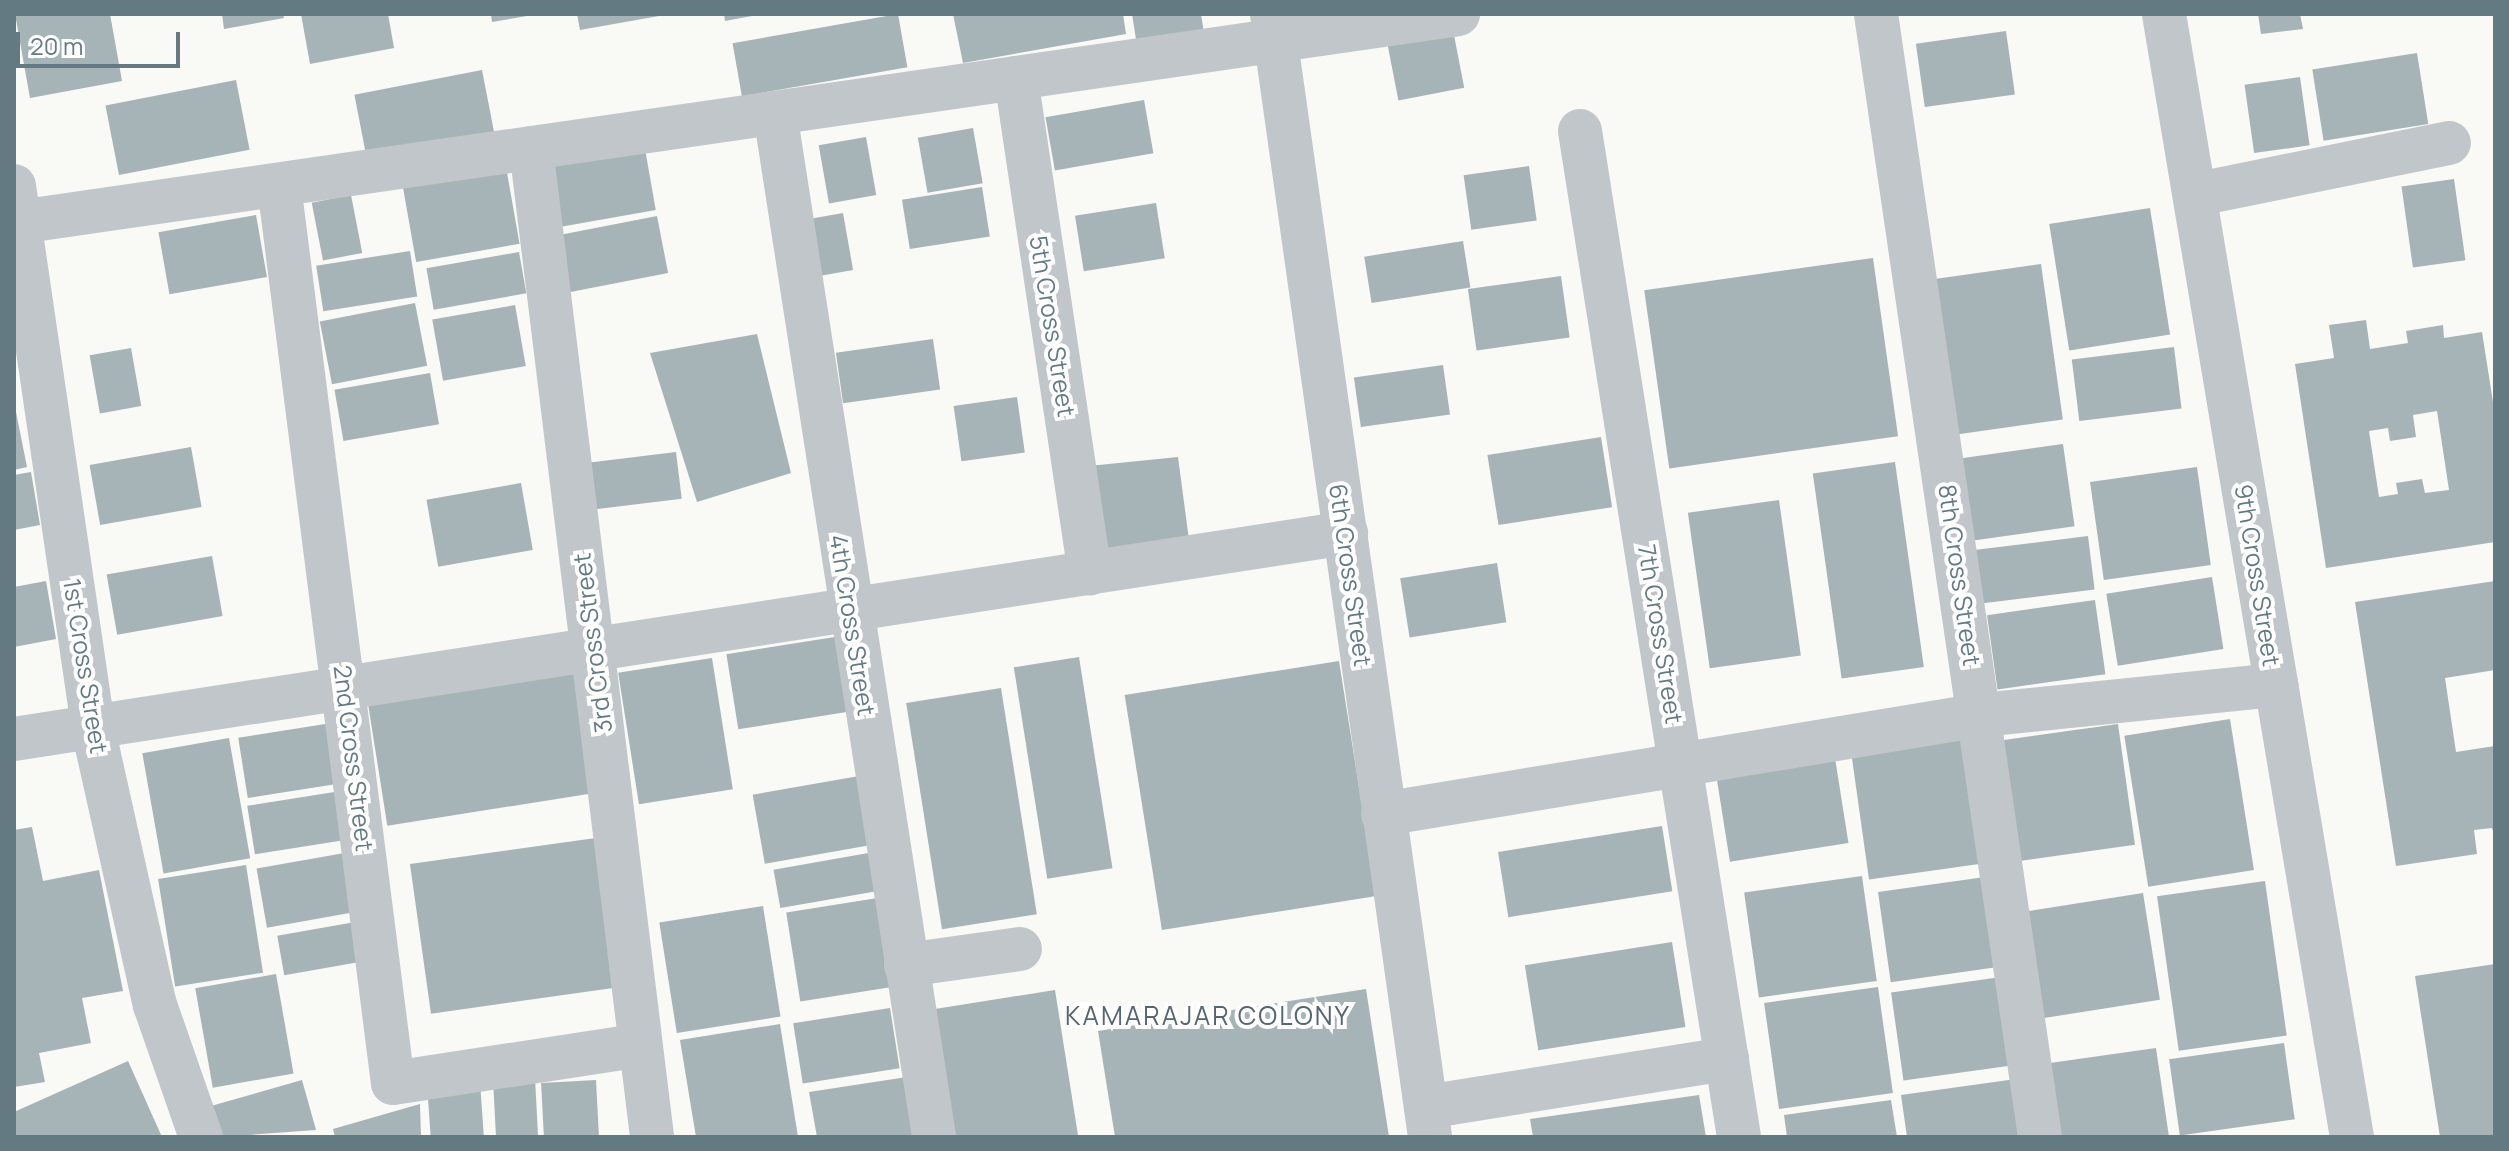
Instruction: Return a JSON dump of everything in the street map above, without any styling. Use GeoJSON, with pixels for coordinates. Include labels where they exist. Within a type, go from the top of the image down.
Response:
{"type":"FeatureCollection","features":[{"type":"Feature","properties":{"kind":"street"},"geometry":{"type":"LineString","coordinates":[[17,204],[279,185],[1016,78],[1274,27],[1458,14]]}},
{"type":"Feature","properties":{"kind":"street","name":"8th Cross Street"},"geometry":{"type":"LineString","coordinates":[[1876,14],[1981,715],[2040,1137]]}},
{"type":"Feature","properties":{"kind":"street","name":"9th Cross Street"},"geometry":{"type":"LineString","coordinates":[[2164,14],[2198,194],[2352,1137]]}},
{"type":"Feature","properties":{"kind":"street","name":"6th Cross Street"},"geometry":{"type":"LineString","coordinates":[[1274,27],[1428,1122]]}},
{"type":"Feature","properties":{"kind":"street","name":"5th Cross Street"},"geometry":{"type":"LineString","coordinates":[[1016,78],[1090,574]]}},
{"type":"Feature","properties":{"kind":"street","name":"4th Cross Street"},"geometry":{"type":"LineString","coordinates":[[775,113],[934,1137]]}},
{"type":"Feature","properties":{"kind":"street","name":"7th Cross Street"},"geometry":{"type":"LineString","coordinates":[[1580,131],[1739,1137]]}},
{"type":"Feature","properties":{"kind":"street"},"geometry":{"type":"LineString","coordinates":[[2198,194],[2449,143]]}},
{"type":"Feature","properties":{"kind":"street","name":"3rd Cross Street"},"geometry":{"type":"LineString","coordinates":[[531,148],[652,1137]]}},
{"type":"Feature","properties":{"kind":"street","name":"2nd Cross Street"},"geometry":{"type":"LineString","coordinates":[[279,185],[346,693],[393,1083],[640,1045]]}},
{"type":"Feature","properties":{"kind":"street","name":"1st Cross Street"},"geometry":{"type":"LineString","coordinates":[[17,204],[94,733],[155,1005],[201,1137]]}},
{"type":"Feature","properties":{"kind":"street"},"geometry":{"type":"LineString","coordinates":[[14,739],[94,733],[1346,533]]}},
{"type":"Feature","properties":{"kind":"street"},"geometry":{"type":"LineString","coordinates":[[1383,814],[1981,715],[2276,685]]}},
{"type":"Feature","properties":{"kind":"street"},"geometry":{"type":"LineString","coordinates":[[906,965],[1020,949]]}},
{"type":"Feature","properties":{"kind":"street"},"geometry":{"type":"LineString","coordinates":[[1428,1122],[1727,1059]]}},
{"type":"Feature","properties":{"kind":"building"},"geometry":{"type":"Polygon","coordinates":[[[15,14],[110,14],[122,81],[30,98],[15,14]]]}},
{"type":"Feature","properties":{"kind":"building"},"geometry":{"type":"Polygon","coordinates":[[[222,14],[283,14],[284,18],[224,29],[222,14]]]}},
{"type":"Feature","properties":{"kind":"building"},"geometry":{"type":"Polygon","coordinates":[[[301,14],[388,14],[394,48],[310,64],[301,14]]]}},
{"type":"Feature","properties":{"kind":"building"},"geometry":{"type":"Polygon","coordinates":[[[491,14],[527,14],[527,16],[492,22],[491,14]]]}},
{"type":"Feature","properties":{"kind":"building"},"geometry":{"type":"Polygon","coordinates":[[[577,14],[658,14],[659,16],[580,30],[577,14]]]}},
{"type":"Feature","properties":{"kind":"building"},"geometry":{"type":"Polygon","coordinates":[[[724,14],[752,14],[752,16],[725,21],[724,14]]]}},
{"type":"Feature","properties":{"kind":"building"},"geometry":{"type":"Polygon","coordinates":[[[898,14],[907,67],[742,96],[733,43],[898,14]]]}},
{"type":"Feature","properties":{"kind":"building"},"geometry":{"type":"Polygon","coordinates":[[[953,14],[1123,14],[1126,34],[963,63],[953,14]]]}},
{"type":"Feature","properties":{"kind":"building"},"geometry":{"type":"Polygon","coordinates":[[[1132,14],[1201,14],[1205,40],[1138,52],[1132,14]]]}},
{"type":"Feature","properties":{"kind":"building"},"geometry":{"type":"Polygon","coordinates":[[[2258,14],[2300,14],[2303,29],[2261,34],[2258,14]]]}},
{"type":"Feature","properties":{"kind":"building"},"geometry":{"type":"Polygon","coordinates":[[[1452,25],[1464,88],[1398,101],[1386,38],[1452,25]]]}},
{"type":"Feature","properties":{"kind":"building"},"geometry":{"type":"Polygon","coordinates":[[[2006,31],[2015,94],[1925,107],[1916,44],[2006,31]]]}},
{"type":"Feature","properties":{"kind":"building"},"geometry":{"type":"Polygon","coordinates":[[[2417,53],[2428,124],[2324,141],[2312,70],[2417,53]]]}},
{"type":"Feature","properties":{"kind":"building"},"geometry":{"type":"Polygon","coordinates":[[[482,70],[494,134],[367,159],[354,95],[482,70]]]}},
{"type":"Feature","properties":{"kind":"building"},"geometry":{"type":"Polygon","coordinates":[[[2300,77],[2310,145],[2254,153],[2245,85],[2300,77]]]}},
{"type":"Feature","properties":{"kind":"building"},"geometry":{"type":"Polygon","coordinates":[[[236,80],[250,150],[119,175],[105,105],[236,80]]]}},
{"type":"Feature","properties":{"kind":"building"},"geometry":{"type":"Polygon","coordinates":[[[1144,100],[1153,153],[1055,171],[1046,117],[1144,100]]]}},
{"type":"Feature","properties":{"kind":"building"},"geometry":{"type":"Polygon","coordinates":[[[973,128],[983,183],[928,193],[918,138],[973,128]]]}},
{"type":"Feature","properties":{"kind":"building"},"geometry":{"type":"Polygon","coordinates":[[[866,137],[876,195],[829,203],[819,145],[866,137]]]}},
{"type":"Feature","properties":{"kind":"building"},"geometry":{"type":"Polygon","coordinates":[[[645,149],[656,210],[555,228],[545,167],[645,149]]]}},
{"type":"Feature","properties":{"kind":"building"},"geometry":{"type":"Polygon","coordinates":[[[1529,166],[1537,220],[1471,230],[1464,175],[1529,166]]]}},
{"type":"Feature","properties":{"kind":"building"},"geometry":{"type":"Polygon","coordinates":[[[506,167],[520,244],[416,262],[403,185],[506,167]]]}},
{"type":"Feature","properties":{"kind":"building"},"geometry":{"type":"Polygon","coordinates":[[[2454,179],[2465,260],[2413,268],[2402,186],[2454,179]]]}},
{"type":"Feature","properties":{"kind":"building"},"geometry":{"type":"Polygon","coordinates":[[[982,187],[990,236],[910,249],[902,200],[982,187]]]}},
{"type":"Feature","properties":{"kind":"building"},"geometry":{"type":"Polygon","coordinates":[[[351,195],[362,253],[323,261],[312,203],[351,195]]]}},
{"type":"Feature","properties":{"kind":"building"},"geometry":{"type":"Polygon","coordinates":[[[1156,203],[1165,258],[1084,271],[1075,216],[1156,203]]]}},
{"type":"Feature","properties":{"kind":"building"},"geometry":{"type":"Polygon","coordinates":[[[2150,208],[2170,334],[2069,350],[2049,224],[2150,208]]]}},
{"type":"Feature","properties":{"kind":"building"},"geometry":{"type":"Polygon","coordinates":[[[843,213],[853,270],[821,276],[811,219],[843,213]]]}},
{"type":"Feature","properties":{"kind":"building"},"geometry":{"type":"Polygon","coordinates":[[[256,215],[267,277],[169,294],[159,232],[256,215]]]}},
{"type":"Feature","properties":{"kind":"building"},"geometry":{"type":"Polygon","coordinates":[[[657,216],[668,273],[568,292],[557,235],[657,216]]]}},
{"type":"Feature","properties":{"kind":"building"},"geometry":{"type":"Polygon","coordinates":[[[1463,241],[1470,287],[1372,303],[1364,257],[1463,241]]]}},
{"type":"Feature","properties":{"kind":"building"},"geometry":{"type":"Polygon","coordinates":[[[410,251],[417,296],[323,311],[316,266],[410,251]]]}},
{"type":"Feature","properties":{"kind":"building"},"geometry":{"type":"Polygon","coordinates":[[[519,252],[526,293],[434,310],[426,268],[519,252]]]}},
{"type":"Feature","properties":{"kind":"building"},"geometry":{"type":"Polygon","coordinates":[[[1873,258],[1898,436],[1669,468],[1644,290],[1873,258]]]}},
{"type":"Feature","properties":{"kind":"building"},"geometry":{"type":"Polygon","coordinates":[[[2041,264],[2063,419],[1946,436],[1924,280],[2041,264]]]}},
{"type":"Feature","properties":{"kind":"building"},"geometry":{"type":"Polygon","coordinates":[[[1561,276],[1570,337],[1477,350],[1468,289],[1561,276]]]}},
{"type":"Feature","properties":{"kind":"building"},"geometry":{"type":"Polygon","coordinates":[[[415,303],[427,366],[332,384],[320,322],[415,303]]]}},
{"type":"Feature","properties":{"kind":"building"},"geometry":{"type":"Polygon","coordinates":[[[515,305],[526,366],[443,381],[432,320],[515,305]]]}},
{"type":"Feature","properties":{"kind":"building"},"geometry":{"type":"Polygon","coordinates":[[[2366,320],[2370,349],[2408,343],[2406,331],[2443,325],[2444,338],[2482,332],[2495,415],[2495,542],[2326,568],[2295,364],[2334,358],[2329,325],[2366,320]],[[2437,411],[2413,415],[2416,437],[2390,441],[2388,428],[2369,431],[2379,497],[2398,494],[2396,483],[2422,479],[2425,493],[2449,490],[2437,411]]]}},
{"type":"Feature","properties":{"kind":"building"},"geometry":{"type":"Polygon","coordinates":[[[757,334],[791,473],[697,502],[650,353],[757,334]]]}},
{"type":"Feature","properties":{"kind":"building"},"geometry":{"type":"Polygon","coordinates":[[[933,339],[940,390],[843,403],[836,353],[933,339]]]}},
{"type":"Feature","properties":{"kind":"building"},"geometry":{"type":"Polygon","coordinates":[[[2174,347],[2182,409],[2079,421],[2072,360],[2174,347]]]}},
{"type":"Feature","properties":{"kind":"building"},"geometry":{"type":"Polygon","coordinates":[[[131,348],[141,406],[100,413],[90,355],[131,348]]]}},
{"type":"Feature","properties":{"kind":"building"},"geometry":{"type":"Polygon","coordinates":[[[1443,365],[1450,415],[1361,427],[1354,378],[1443,365]]]}},
{"type":"Feature","properties":{"kind":"building"},"geometry":{"type":"Polygon","coordinates":[[[430,373],[439,424],[344,441],[334,390],[430,373]]]}},
{"type":"Feature","properties":{"kind":"building"},"geometry":{"type":"Polygon","coordinates":[[[1017,397],[1025,452],[961,461],[954,406],[1017,397]]]}},
{"type":"Feature","properties":{"kind":"building"},"geometry":{"type":"Polygon","coordinates":[[[14,402],[27,467],[14,470],[14,402]]]}},
{"type":"Feature","properties":{"kind":"building"},"geometry":{"type":"Polygon","coordinates":[[[1601,437],[1612,507],[1499,525],[1487,455],[1601,437]]]}},
{"type":"Feature","properties":{"kind":"building"},"geometry":{"type":"Polygon","coordinates":[[[2063,444],[2075,526],[1963,542],[1951,460],[2063,444]]]}},
{"type":"Feature","properties":{"kind":"building"},"geometry":{"type":"Polygon","coordinates":[[[191,447],[202,507],[100,525],[90,465],[191,447]]]}},
{"type":"Feature","properties":{"kind":"building"},"geometry":{"type":"Polygon","coordinates":[[[676,452],[682,499],[581,511],[576,464],[676,452]]]}},
{"type":"Feature","properties":{"kind":"building"},"geometry":{"type":"Polygon","coordinates":[[[1178,457],[1189,540],[1109,552],[1089,466],[1178,457]]]}},
{"type":"Feature","properties":{"kind":"building"},"geometry":{"type":"Polygon","coordinates":[[[1895,462],[1924,667],[1842,679],[1813,474],[1895,462]]]}},
{"type":"Feature","properties":{"kind":"building"},"geometry":{"type":"Polygon","coordinates":[[[2197,467],[2211,565],[2104,580],[2090,482],[2197,467]]]}},
{"type":"Feature","properties":{"kind":"building"},"geometry":{"type":"Polygon","coordinates":[[[31,472],[40,525],[14,530],[14,475],[31,472]]]}},
{"type":"Feature","properties":{"kind":"building"},"geometry":{"type":"Polygon","coordinates":[[[521,483],[533,550],[438,567],[426,500],[521,483]]]}},
{"type":"Feature","properties":{"kind":"building"},"geometry":{"type":"Polygon","coordinates":[[[1779,500],[1801,655],[1710,668],[1688,513],[1779,500]]]}},
{"type":"Feature","properties":{"kind":"building"},"geometry":{"type":"Polygon","coordinates":[[[2088,536],[2095,590],[1969,605],[1962,551],[2088,536]]]}},
{"type":"Feature","properties":{"kind":"building"},"geometry":{"type":"Polygon","coordinates":[[[212,556],[223,616],[117,635],[107,575],[212,556]]]}},
{"type":"Feature","properties":{"kind":"building"},"geometry":{"type":"Polygon","coordinates":[[[1497,563],[1506,622],[1410,638],[1400,578],[1497,563]]]}},
{"type":"Feature","properties":{"kind":"building"},"geometry":{"type":"Polygon","coordinates":[[[2212,577],[2223,649],[2118,666],[2106,594],[2212,577]]]}},
{"type":"Feature","properties":{"kind":"building"},"geometry":{"type":"Polygon","coordinates":[[[46,581],[56,639],[14,647],[14,587],[46,581]]]}},
{"type":"Feature","properties":{"kind":"building"},"geometry":{"type":"Polygon","coordinates":[[[2495,581],[2495,670],[2445,678],[2456,752],[2495,746],[2495,837],[2492,828],[2474,830],[2477,854],[2396,866],[2355,602],[2495,581]]]}},
{"type":"Feature","properties":{"kind":"building"},"geometry":{"type":"Polygon","coordinates":[[[2095,600],[2105,674],[1997,689],[1987,615],[2095,600]]]}},
{"type":"Feature","properties":{"kind":"building"},"geometry":{"type":"Polygon","coordinates":[[[841,636],[853,711],[738,729],[726,654],[841,636]]]}},
{"type":"Feature","properties":{"kind":"building"},"geometry":{"type":"Polygon","coordinates":[[[1079,657],[1112,868],[1047,879],[1014,667],[1079,657]]]}},
{"type":"Feature","properties":{"kind":"building"},"geometry":{"type":"Polygon","coordinates":[[[712,658],[733,789],[639,804],[618,673],[712,658]]]}},
{"type":"Feature","properties":{"kind":"building"},"geometry":{"type":"Polygon","coordinates":[[[1339,661],[1376,896],[1162,930],[1125,695],[1339,661]]]}},
{"type":"Feature","properties":{"kind":"building"},"geometry":{"type":"Polygon","coordinates":[[[578,668],[598,792],[387,826],[368,701],[578,668]]]}},
{"type":"Feature","properties":{"kind":"building"},"geometry":{"type":"Polygon","coordinates":[[[1001,688],[1037,914],[942,929],[906,703],[1001,688]]]}},
{"type":"Feature","properties":{"kind":"building"},"geometry":{"type":"Polygon","coordinates":[[[2230,719],[2254,870],[2148,887],[2124,736],[2230,719]]]}},
{"type":"Feature","properties":{"kind":"building"},"geometry":{"type":"Polygon","coordinates":[[[338,722],[348,782],[248,798],[238,738],[338,722]]]}},
{"type":"Feature","properties":{"kind":"building"},"geometry":{"type":"Polygon","coordinates":[[[2118,724],[2135,845],[2019,861],[2002,740],[2118,724]]]}},
{"type":"Feature","properties":{"kind":"building"},"geometry":{"type":"Polygon","coordinates":[[[1962,729],[1981,864],[1869,879],[1850,745],[1962,729]]]}},
{"type":"Feature","properties":{"kind":"building"},"geometry":{"type":"Polygon","coordinates":[[[229,738],[250,858],[164,873],[142,753],[229,738]]]}},
{"type":"Feature","properties":{"kind":"building"},"geometry":{"type":"Polygon","coordinates":[[[1835,758],[1848,843],[1730,862],[1716,777],[1835,758]]]}},
{"type":"Feature","properties":{"kind":"building"},"geometry":{"type":"Polygon","coordinates":[[[859,776],[871,845],[765,864],[753,795],[859,776]]]}},
{"type":"Feature","properties":{"kind":"building"},"geometry":{"type":"Polygon","coordinates":[[[347,790],[355,838],[255,854],[247,806],[347,790]]]}},
{"type":"Feature","properties":{"kind":"building"},"geometry":{"type":"Polygon","coordinates":[[[1662,826],[1672,891],[1508,917],[1498,852],[1662,826]]]}},
{"type":"Feature","properties":{"kind":"building"},"geometry":{"type":"Polygon","coordinates":[[[32,827],[43,881],[99,870],[123,991],[82,998],[91,1043],[39,1053],[45,1082],[14,1087],[14,830],[32,827]]]}},
{"type":"Feature","properties":{"kind":"building"},"geometry":{"type":"Polygon","coordinates":[[[610,836],[631,986],[431,1014],[410,864],[610,836]]]}},
{"type":"Feature","properties":{"kind":"building"},"geometry":{"type":"Polygon","coordinates":[[[356,851],[366,910],[267,928],[257,869],[356,851]]]}},
{"type":"Feature","properties":{"kind":"building"},"geometry":{"type":"Polygon","coordinates":[[[874,852],[881,890],[780,908],[774,870],[874,852]]]}},
{"type":"Feature","properties":{"kind":"building"},"geometry":{"type":"Polygon","coordinates":[[[246,865],[263,973],[175,987],[158,879],[246,865]]]}},
{"type":"Feature","properties":{"kind":"building"},"geometry":{"type":"Polygon","coordinates":[[[1862,876],[1877,981],[1759,998],[1744,893],[1862,876]]]}},
{"type":"Feature","properties":{"kind":"building"},"geometry":{"type":"Polygon","coordinates":[[[1985,877],[1998,967],[1891,982],[1878,892],[1985,877]]]}},
{"type":"Feature","properties":{"kind":"building"},"geometry":{"type":"Polygon","coordinates":[[[2265,881],[2287,1035],[2179,1051],[2157,896],[2265,881]]]}},
{"type":"Feature","properties":{"kind":"building"},"geometry":{"type":"Polygon","coordinates":[[[2143,893],[2160,1000],[2042,1018],[2025,912],[2143,893]]]}},
{"type":"Feature","properties":{"kind":"building"},"geometry":{"type":"Polygon","coordinates":[[[884,897],[898,986],[800,1001],[786,912],[884,897]]]}},
{"type":"Feature","properties":{"kind":"building"},"geometry":{"type":"Polygon","coordinates":[[[763,906],[781,1017],[677,1033],[659,922],[763,906]]]}},
{"type":"Feature","properties":{"kind":"building"},"geometry":{"type":"Polygon","coordinates":[[[361,921],[368,960],[284,975],[277,936],[361,921]]]}},
{"type":"Feature","properties":{"kind":"building"},"geometry":{"type":"Polygon","coordinates":[[[1672,942],[1685,1027],[1538,1050],[1525,965],[1672,942]]]}},
{"type":"Feature","properties":{"kind":"building"},"geometry":{"type":"Polygon","coordinates":[[[2495,964],[2495,1137],[2440,1137],[2415,976],[2495,964]]]}},
{"type":"Feature","properties":{"kind":"building"},"geometry":{"type":"Polygon","coordinates":[[[276,974],[294,1073],[213,1088],[195,988],[276,974]]]}},
{"type":"Feature","properties":{"kind":"building"},"geometry":{"type":"Polygon","coordinates":[[[2001,977],[2013,1065],[1903,1081],[1891,992],[2001,977]]]}},
{"type":"Feature","properties":{"kind":"building"},"geometry":{"type":"Polygon","coordinates":[[[1878,987],[1893,1093],[1779,1109],[1764,1003],[1878,987]]]}},
{"type":"Feature","properties":{"kind":"building"},"geometry":{"type":"Polygon","coordinates":[[[1366,989],[1389,1137],[1115,1137],[1098,1031],[1366,989]]]}},
{"type":"Feature","properties":{"kind":"building"},"geometry":{"type":"Polygon","coordinates":[[[1055,990],[1078,1137],[954,1137],[934,1009],[1055,990]]]}},
{"type":"Feature","properties":{"kind":"building"},"geometry":{"type":"Polygon","coordinates":[[[890,1008],[900,1068],[803,1084],[793,1023],[890,1008]]]}},
{"type":"Feature","properties":{"kind":"building"},"geometry":{"type":"Polygon","coordinates":[[[780,1024],[798,1137],[696,1137],[680,1040],[780,1024]]]}},
{"type":"Feature","properties":{"kind":"building"},"geometry":{"type":"Polygon","coordinates":[[[2284,1043],[2295,1119],[2180,1135],[2169,1059],[2284,1043]]]}},
{"type":"Feature","properties":{"kind":"building"},"geometry":{"type":"Polygon","coordinates":[[[2156,1048],[2169,1137],[2060,1137],[2050,1063],[2156,1048]]]}},
{"type":"Feature","properties":{"kind":"building"},"geometry":{"type":"Polygon","coordinates":[[[128,1061],[162,1137],[14,1137],[14,1112],[128,1061]]]}},
{"type":"Feature","properties":{"kind":"building"},"geometry":{"type":"Polygon","coordinates":[[[907,1077],[917,1137],[817,1137],[809,1092],[907,1077]]]}},
{"type":"Feature","properties":{"kind":"building"},"geometry":{"type":"Polygon","coordinates":[[[535,1078],[538,1137],[496,1137],[493,1080],[535,1078]]]}},
{"type":"Feature","properties":{"kind":"building"},"geometry":{"type":"Polygon","coordinates":[[[2023,1078],[2031,1137],[1907,1137],[1901,1095],[2023,1078]]]}},
{"type":"Feature","properties":{"kind":"building"},"geometry":{"type":"Polygon","coordinates":[[[302,1080],[316,1130],[220,1137],[211,1106],[302,1080]]]}},
{"type":"Feature","properties":{"kind":"building"},"geometry":{"type":"Polygon","coordinates":[[[596,1080],[599,1137],[544,1137],[541,1083],[596,1080]]]}},
{"type":"Feature","properties":{"kind":"building"},"geometry":{"type":"Polygon","coordinates":[[[480,1082],[484,1137],[431,1137],[427,1086],[480,1082]]]}},
{"type":"Feature","properties":{"kind":"building"},"geometry":{"type":"Polygon","coordinates":[[[1699,1095],[1706,1137],[1533,1137],[1530,1119],[1699,1095]]]}},
{"type":"Feature","properties":{"kind":"building"},"geometry":{"type":"Polygon","coordinates":[[[1891,1100],[1897,1137],[1787,1137],[1784,1115],[1891,1100]]]}},
{"type":"Feature","properties":{"kind":"building"},"geometry":{"type":"Polygon","coordinates":[[[420,1104],[421,1137],[335,1137],[333,1129],[420,1104]]]}},
{"type":"Feature","properties":{"kind":"district","name":"KAMARAJAR COLONY"},"geometry":{"type":"Point","coordinates":[1208,1016]}}]}
